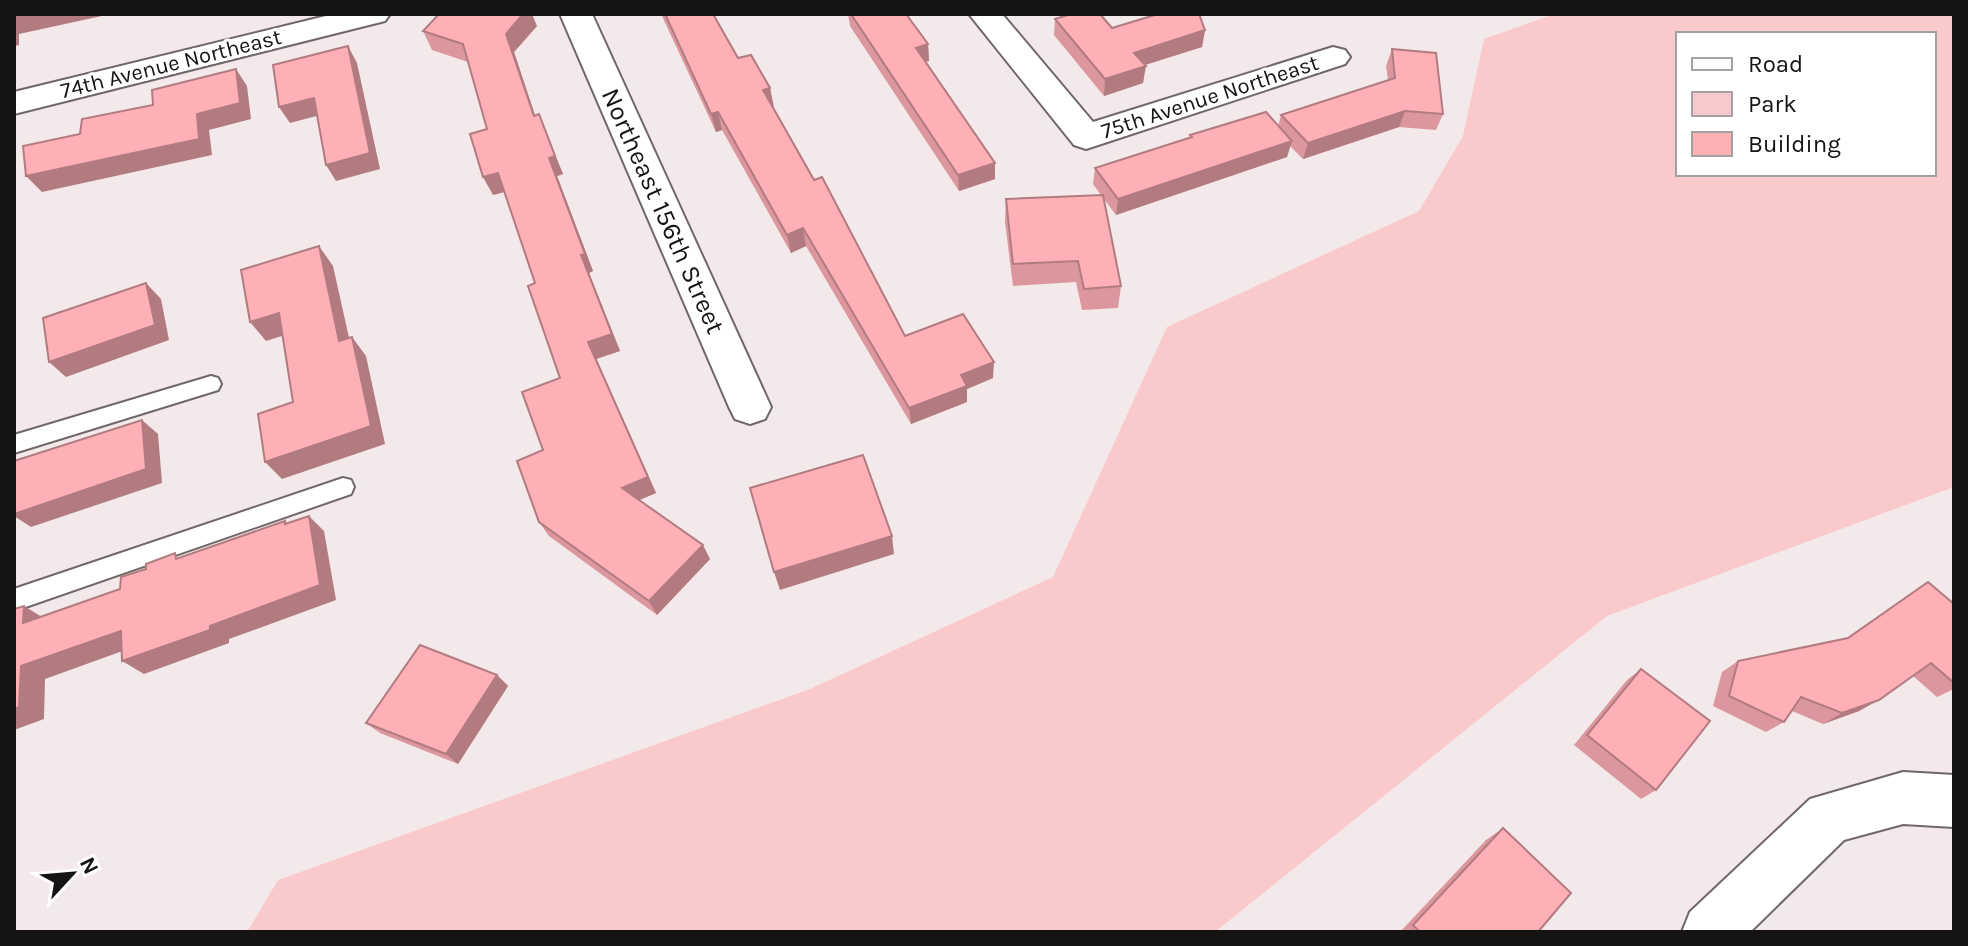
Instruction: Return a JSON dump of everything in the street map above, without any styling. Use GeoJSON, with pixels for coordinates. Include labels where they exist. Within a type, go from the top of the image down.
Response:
{"type":"FeatureCollection","features":[{"type":"Feature","properties":{"kind":"street","name":"74th Avenue Northeast"},"geometry":{"type":"LineString","coordinates":[[14,103],[374,14]]}},
{"type":"Feature","properties":{"kind":"street","name":"Northeast 156th Street"},"geometry":{"type":"LineString","coordinates":[[576,14],[750,407]]}},
{"type":"Feature","properties":{"kind":"street","name":"75th Avenue Northeast"},"geometry":{"type":"LineString","coordinates":[[985,14],[1086,137],[1333,57]]}},
{"type":"Feature","properties":{"kind":"street"},"geometry":{"type":"LineString","coordinates":[[1710,932],[1829,818],[1903,798],[1954,801]]}},
{"type":"Feature","properties":{"kind":"lane"},"geometry":{"type":"LineString","coordinates":[[14,444],[211,384]]}},
{"type":"Feature","properties":{"kind":"lane"},"geometry":{"type":"LineString","coordinates":[[14,600],[343,487]]}},
{"type":"Feature","properties":{"kind":"green space"},"geometry":{"type":"Polygon","coordinates":[[[1554,14],[1954,14],[1954,487],[1607,616],[1215,932],[247,932],[278,880],[810,689],[1053,577],[1167,327],[1419,211],[1463,136],[1484,39],[1554,14]]]}},
{"type":"Feature","properties":{"kind":"building"},"geometry":{"type":"Polygon","coordinates":[[[439,14],[523,14],[506,34],[534,116],[539,114],[555,156],[549,158],[585,254],[581,255],[612,334],[588,342],[648,477],[622,488],[703,545],[649,601],[539,522],[517,461],[543,450],[522,392],[560,378],[528,286],[535,283],[498,173],[483,177],[470,134],[487,129],[463,44],[423,31],[439,14]]]}},
{"type":"Feature","properties":{"kind":"building"},"geometry":{"type":"Polygon","coordinates":[[[665,14],[713,14],[738,58],[751,55],[770,88],[763,90],[814,180],[822,177],[905,336],[963,314],[994,362],[961,375],[967,386],[909,408],[803,228],[787,235],[718,112],[711,114],[665,14]]]}},
{"type":"Feature","properties":{"kind":"building"},"geometry":{"type":"Polygon","coordinates":[[[851,14],[906,14],[928,44],[916,48],[995,163],[958,175],[851,14]]]}},
{"type":"Feature","properties":{"kind":"building"},"geometry":{"type":"Polygon","coordinates":[[[1071,14],[1100,14],[1112,28],[1158,14],[1199,14],[1205,30],[1134,53],[1146,66],[1105,79],[1055,19],[1071,14]]]}},
{"type":"Feature","properties":{"kind":"building"},"geometry":{"type":"Polygon","coordinates":[[[348,46],[370,153],[326,165],[314,98],[279,107],[273,65],[348,46]]]}},
{"type":"Feature","properties":{"kind":"building"},"geometry":{"type":"Polygon","coordinates":[[[1392,49],[1436,53],[1443,114],[1405,111],[1308,143],[1281,115],[1395,78],[1392,49]]]}},
{"type":"Feature","properties":{"kind":"building"},"geometry":{"type":"Polygon","coordinates":[[[236,69],[240,103],[197,114],[199,139],[26,176],[23,146],[80,134],[82,119],[153,105],[152,90],[236,69]]]}},
{"type":"Feature","properties":{"kind":"building"},"geometry":{"type":"Polygon","coordinates":[[[1266,112],[1292,141],[1118,199],[1095,168],[1192,137],[1190,135],[1266,112]]]}},
{"type":"Feature","properties":{"kind":"building"},"geometry":{"type":"Polygon","coordinates":[[[1103,195],[1121,286],[1084,289],[1078,261],[1013,264],[1006,199],[1103,195]]]}},
{"type":"Feature","properties":{"kind":"building"},"geometry":{"type":"Polygon","coordinates":[[[319,246],[339,341],[352,337],[371,426],[265,462],[258,414],[293,402],[279,313],[250,322],[241,270],[319,246]]]}},
{"type":"Feature","properties":{"kind":"building"},"geometry":{"type":"Polygon","coordinates":[[[146,283],[155,325],[49,362],[43,318],[146,283]]]}},
{"type":"Feature","properties":{"kind":"building"},"geometry":{"type":"Polygon","coordinates":[[[142,420],[146,469],[14,514],[14,461],[142,420]]]}},
{"type":"Feature","properties":{"kind":"building"},"geometry":{"type":"Polygon","coordinates":[[[863,455],[892,536],[774,572],[750,488],[863,455]]]}},
{"type":"Feature","properties":{"kind":"building"},"geometry":{"type":"Polygon","coordinates":[[[309,516],[320,585],[210,626],[210,630],[122,661],[121,631],[21,666],[19,707],[14,709],[14,609],[24,606],[23,623],[120,589],[121,577],[146,569],[146,564],[175,553],[176,559],[285,521],[285,524],[309,516]]]}},
{"type":"Feature","properties":{"kind":"building"},"geometry":{"type":"Polygon","coordinates":[[[1928,582],[1954,604],[1954,683],[1931,663],[1879,700],[1842,713],[1801,697],[1784,722],[1729,696],[1738,661],[1848,638],[1928,582]]]}},
{"type":"Feature","properties":{"kind":"building"},"geometry":{"type":"Polygon","coordinates":[[[420,645],[497,675],[446,754],[366,723],[420,645]]]}},
{"type":"Feature","properties":{"kind":"building"},"geometry":{"type":"Polygon","coordinates":[[[1641,669],[1710,721],[1656,790],[1587,735],[1641,669]]]}},
{"type":"Feature","properties":{"kind":"building"},"geometry":{"type":"Polygon","coordinates":[[[1503,828],[1571,893],[1538,932],[1420,932],[1413,925],[1503,828]]]}}]}
